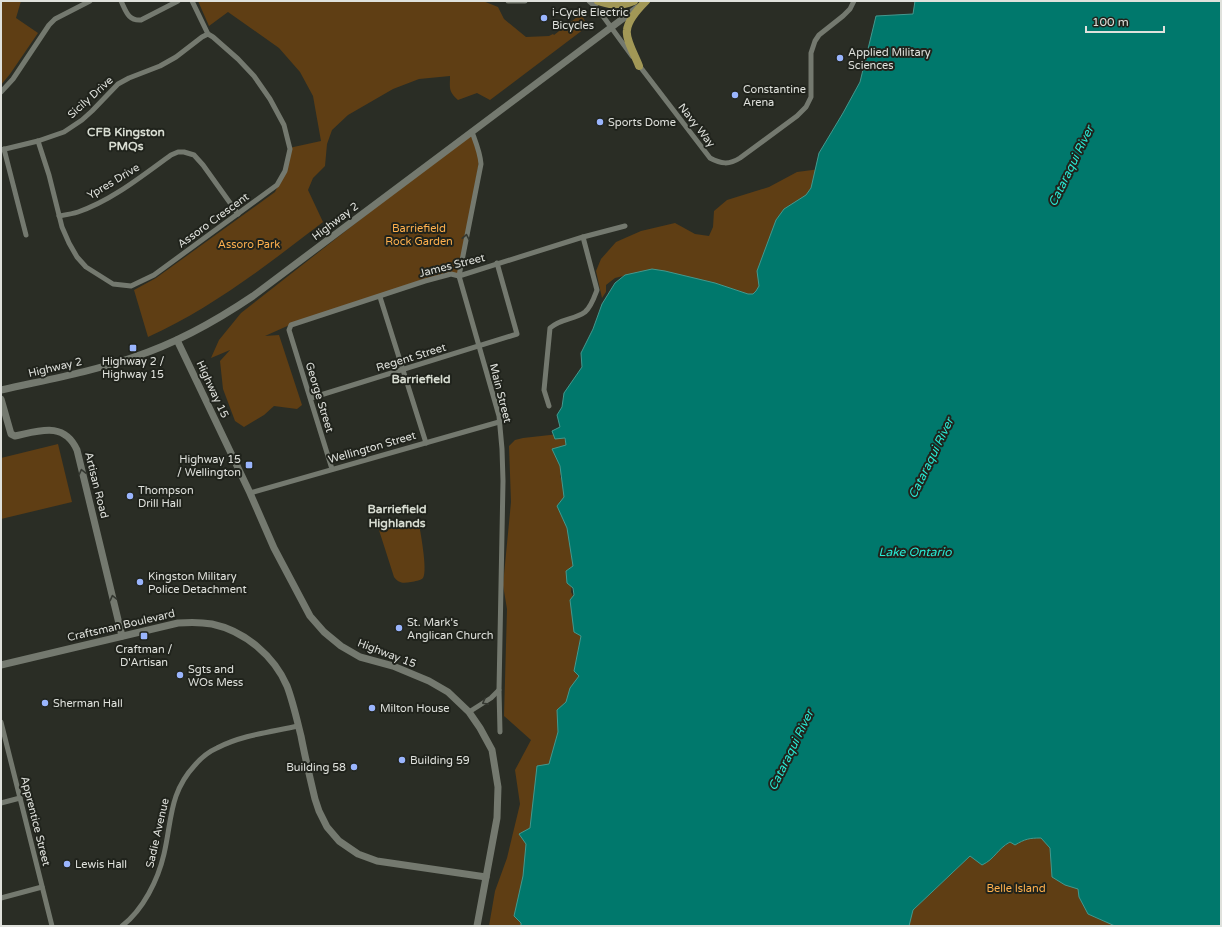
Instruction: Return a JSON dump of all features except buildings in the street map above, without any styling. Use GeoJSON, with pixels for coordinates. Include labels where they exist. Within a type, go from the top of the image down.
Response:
{"type":"FeatureCollection","features":[{"type":"Feature","properties":{"kind":"main road"},"geometry":{"type":"LineString","coordinates":[[598,1],[618,6],[634,1]]}},
{"type":"Feature","properties":{"kind":"main road","name":"Highway 2"},"geometry":{"type":"LineString","coordinates":[[1,390],[98,368],[134,358],[177,340],[213,321],[254,296],[646,1]]}},
{"type":"Feature","properties":{"kind":"main road"},"geometry":{"type":"LineString","coordinates":[[639,66],[626,32],[630,21],[646,1]]}},
{"type":"Feature","properties":{"kind":"main road","name":"Highway 15"},"geometry":{"type":"LineString","coordinates":[[177,340],[250,493],[274,548],[310,616],[324,632],[341,646],[360,657],[393,666],[429,681],[448,692],[469,712],[492,750],[498,787],[494,833],[477,926]]}},
{"type":"Feature","properties":{"kind":"main road","name":"Artisan Road"},"geometry":{"type":"LineString","coordinates":[[1,398],[11,434],[14,436],[45,430],[54,430],[63,433],[74,443],[77,450],[122,636]]}},
{"type":"Feature","properties":{"kind":"main road","name":"Craftsman Boulevard"},"geometry":{"type":"LineString","coordinates":[[1,665],[178,623],[194,622],[212,624],[228,629],[242,636],[257,647],[271,660],[280,674],[291,698],[319,811],[327,827],[340,841],[358,854],[376,861],[486,878]]}},
{"type":"Feature","properties":{"kind":"street"},"geometry":{"type":"LineString","coordinates":[[1,92],[13,79],[49,25],[56,19],[90,1]]}},
{"type":"Feature","properties":{"kind":"street"},"geometry":{"type":"LineString","coordinates":[[120,1],[132,19],[136,20],[141,20],[178,1]]}},
{"type":"Feature","properties":{"kind":"street","name":"Assoro Crescent"},"geometry":{"type":"LineString","coordinates":[[38,141],[49,175],[59,216],[69,243],[86,267],[113,284],[131,286],[154,275],[277,185],[285,171],[290,149],[284,125],[270,99],[254,76],[233,55],[208,34],[192,1]]}},
{"type":"Feature","properties":{"kind":"street"},"geometry":{"type":"LineString","coordinates":[[508,1],[524,1]]}},
{"type":"Feature","properties":{"kind":"street","name":"Navy Way"},"geometry":{"type":"LineString","coordinates":[[589,1],[597,8],[639,66],[710,158],[718,162],[730,163],[740,158],[806,107],[811,97],[811,53],[815,41],[819,35],[850,8],[854,1]]}},
{"type":"Feature","properties":{"kind":"street","name":"Sicily Drive"},"geometry":{"type":"LineString","coordinates":[[3,150],[38,141],[64,132],[92,112],[118,84],[128,78],[160,66],[176,57],[208,34]]}},
{"type":"Feature","properties":{"kind":"street","name":"Main Street"},"geometry":{"type":"LineString","coordinates":[[472,132],[479,149],[480,164],[459,276],[499,416],[502,449],[503,481],[498,690],[500,732]]}},
{"type":"Feature","properties":{"kind":"street"},"geometry":{"type":"LineString","coordinates":[[3,150],[26,235]]}},
{"type":"Feature","properties":{"kind":"street","name":"Ypres Drive"},"geometry":{"type":"LineString","coordinates":[[59,216],[78,212],[124,189],[171,155],[178,152],[194,155],[203,165],[238,214]]}},
{"type":"Feature","properties":{"kind":"street","name":"James Street"},"geometry":{"type":"LineString","coordinates":[[289,330],[291,325],[294,323],[451,274],[459,276],[583,237],[625,226]]}},
{"type":"Feature","properties":{"kind":"street"},"geometry":{"type":"LineString","coordinates":[[549,406],[544,390],[550,328],[556,322],[578,316],[586,312],[594,299],[597,290],[583,237]]}},
{"type":"Feature","properties":{"kind":"street","name":"Regent Street"},"geometry":{"type":"LineString","coordinates":[[311,398],[517,334],[497,263]]}},
{"type":"Feature","properties":{"kind":"street"},"geometry":{"type":"LineString","coordinates":[[380,297],[426,442]]}},
{"type":"Feature","properties":{"kind":"street","name":"George Street"},"geometry":{"type":"LineString","coordinates":[[289,330],[332,469]]}},
{"type":"Feature","properties":{"kind":"street","name":"Wellington Street"},"geometry":{"type":"LineString","coordinates":[[250,493],[499,422]]}},
{"type":"Feature","properties":{"kind":"street"},"geometry":{"type":"LineString","coordinates":[[469,712],[491,698],[498,690]]}},
{"type":"Feature","properties":{"kind":"street","name":"Apprentice Street"},"geometry":{"type":"LineString","coordinates":[[1,722],[52,926]]}},
{"type":"Feature","properties":{"kind":"street","name":"Sadie Avenue"},"geometry":{"type":"LineString","coordinates":[[131,920],[152,890],[164,856],[174,802],[180,786],[190,770],[202,758],[216,748],[238,739],[298,726]]}},
{"type":"Feature","properties":{"kind":"street"},"geometry":{"type":"LineString","coordinates":[[1,803],[20,798]]}},
{"type":"Feature","properties":{"kind":"street"},"geometry":{"type":"LineString","coordinates":[[1,898],[42,887]]}},
{"type":"Feature","properties":{"kind":"street"},"geometry":{"type":"LineString","coordinates":[[122,926],[131,920]]}},
{"type":"Feature","properties":{"kind":"street"},"geometry":{"type":"LineString","coordinates":[[130,926],[131,920]]}},
{"type":"Feature","properties":{"kind":"green space"},"geometry":{"type":"Polygon","coordinates":[[[1,1],[21,1],[16,18],[38,33],[1,85],[1,1]]]}},
{"type":"Feature","properties":{"kind":"green space","name":"Assoro Park"},"geometry":{"type":"Polygon","coordinates":[[[198,1],[483,1],[498,7],[504,19],[526,37],[554,35],[581,14],[588,26],[490,100],[477,93],[458,100],[451,92],[450,76],[419,79],[393,89],[348,115],[332,130],[327,144],[325,166],[313,178],[308,190],[323,222],[260,270],[217,299],[148,337],[134,290],[156,278],[275,192],[283,176],[289,148],[321,141],[313,96],[300,72],[279,48],[228,12],[209,26],[198,1]]]}},
{"type":"Feature","properties":{"kind":"green space","name":"Barriefield Rock Garden"},"geometry":{"type":"Polygon","coordinates":[[[472,132],[480,156],[459,276],[451,274],[294,323],[265,336],[279,335],[302,405],[297,409],[274,406],[264,415],[244,427],[235,421],[223,389],[220,361],[230,350],[211,358],[219,340],[241,313],[472,132]]]}},
{"type":"Feature","properties":{"kind":"green space"},"geometry":{"type":"Polygon","coordinates":[[[820,169],[764,290],[752,301],[640,272],[615,278],[606,285],[606,292],[602,298],[596,271],[601,259],[616,242],[641,231],[675,223],[695,234],[709,236],[713,227],[714,211],[727,200],[769,187],[797,172],[820,169]]]}},
{"type":"Feature","properties":{"kind":"green space"},"geometry":{"type":"Polygon","coordinates":[[[559,434],[575,449],[560,476],[571,504],[566,525],[570,538],[578,553],[571,592],[578,605],[590,645],[527,926],[489,926],[495,891],[507,858],[520,804],[515,770],[531,740],[504,716],[507,609],[503,585],[511,502],[509,446],[515,440],[523,438],[559,434]]]}},
{"type":"Feature","properties":{"kind":"green space"},"geometry":{"type":"Polygon","coordinates":[[[58,444],[72,502],[1,519],[1,458],[58,444]]]}},
{"type":"Feature","properties":{"kind":"green space"},"geometry":{"type":"Polygon","coordinates":[[[418,519],[425,567],[423,578],[408,582],[398,581],[394,577],[378,527],[418,519]]]}},
{"type":"Feature","properties":{"kind":"green space","name":"Belle Island"},"geometry":{"type":"Polygon","coordinates":[[[1044,834],[1078,889],[1088,914],[1115,926],[909,926],[913,910],[970,856],[1003,846],[1022,837],[1044,834]]]}},
{"type":"Feature","properties":{"kind":"water","name":"Lake Ontario"},"geometry":{"type":"Polygon","coordinates":[[[915,1],[1221,1],[1221,926],[1115,926],[1088,914],[1079,897],[1078,889],[1065,885],[1052,877],[1050,848],[1041,838],[1033,838],[1027,839],[1015,845],[1010,842],[990,860],[982,865],[970,856],[913,910],[909,926],[521,926],[521,923],[514,916],[523,876],[526,844],[519,834],[530,828],[537,766],[549,764],[558,732],[557,710],[566,702],[570,688],[579,676],[574,671],[581,636],[574,632],[570,600],[574,595],[573,588],[567,583],[566,571],[573,566],[567,528],[557,506],[564,497],[560,466],[552,449],[566,445],[565,438],[555,439],[552,431],[560,427],[557,415],[562,407],[564,393],[582,367],[581,353],[593,329],[602,304],[615,283],[625,275],[652,269],[715,283],[748,294],[753,294],[756,291],[759,286],[757,271],[776,220],[784,209],[806,195],[811,188],[819,153],[860,82],[876,16],[913,14],[915,1]]]}},
{"type":"Feature","properties":{"kind":"place","name":"i-Cycle Electric Bicycles"},"geometry":{"type":"Point","coordinates":[544,18]}},
{"type":"Feature","properties":{"kind":"place","name":"Applied Military Sciences"},"geometry":{"type":"Point","coordinates":[840,58]}},
{"type":"Feature","properties":{"kind":"place","name":"Constantine Arena"},"geometry":{"type":"Point","coordinates":[735,95]}},
{"type":"Feature","properties":{"kind":"place","name":"Sports Dome"},"geometry":{"type":"Point","coordinates":[600,122]}},
{"type":"Feature","properties":{"kind":"place","name":"Highway 2 / Highway 15"},"geometry":{"type":"Point","coordinates":[133,348]}},
{"type":"Feature","properties":{"kind":"place","name":"Highway 15 / Wellington"},"geometry":{"type":"Point","coordinates":[249,465]}},
{"type":"Feature","properties":{"kind":"place","name":"Thompson Drill Hall"},"geometry":{"type":"Point","coordinates":[130,496]}},
{"type":"Feature","properties":{"kind":"place","name":"Kingston Military Police Detachment"},"geometry":{"type":"Point","coordinates":[140,582]}},
{"type":"Feature","properties":{"kind":"place","name":"St. Mark's Anglican Church"},"geometry":{"type":"Point","coordinates":[399,628]}},
{"type":"Feature","properties":{"kind":"place","name":"Craftman / D'Artisan"},"geometry":{"type":"Point","coordinates":[144,636]}},
{"type":"Feature","properties":{"kind":"place","name":"Sgts and WOs Mess"},"geometry":{"type":"Point","coordinates":[180,675]}},
{"type":"Feature","properties":{"kind":"place","name":"Sherman Hall"},"geometry":{"type":"Point","coordinates":[45,703]}},
{"type":"Feature","properties":{"kind":"place","name":"Milton House"},"geometry":{"type":"Point","coordinates":[372,708]}},
{"type":"Feature","properties":{"kind":"place","name":"Building 59"},"geometry":{"type":"Point","coordinates":[402,760]}},
{"type":"Feature","properties":{"kind":"place","name":"Building 58"},"geometry":{"type":"Point","coordinates":[354,767]}},
{"type":"Feature","properties":{"kind":"place","name":"Lewis Hall"},"geometry":{"type":"Point","coordinates":[67,864]}},
{"type":"Feature","properties":{"kind":"district","name":"CFB Kingston PMQs"},"geometry":{"type":"Point","coordinates":[126,139]}},
{"type":"Feature","properties":{"kind":"district","name":"Barriefield"},"geometry":{"type":"Point","coordinates":[421,379]}},
{"type":"Feature","properties":{"kind":"district","name":"Barriefield Highlands"},"geometry":{"type":"Point","coordinates":[397,516]}},
{"type":"Feature","properties":{"kind":"water label","name":"Cataraqui River"},"geometry":{"type":"Point","coordinates":[1071,166]}},
{"type":"Feature","properties":{"kind":"water label","name":"Cataraqui River"},"geometry":{"type":"Point","coordinates":[931,458]}},
{"type":"Feature","properties":{"kind":"water label","name":"Cataraqui River"},"geometry":{"type":"Point","coordinates":[791,750]}}]}
